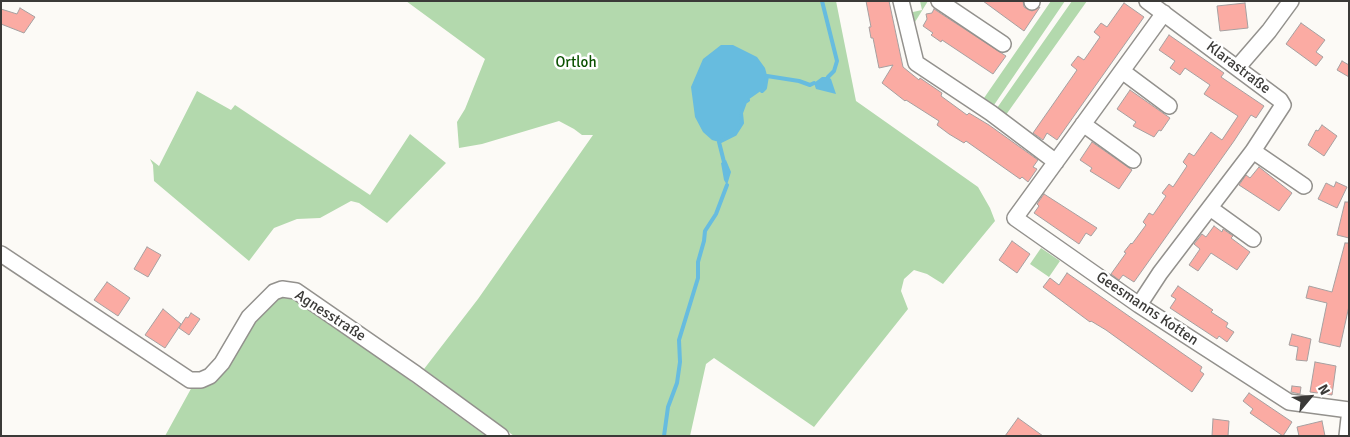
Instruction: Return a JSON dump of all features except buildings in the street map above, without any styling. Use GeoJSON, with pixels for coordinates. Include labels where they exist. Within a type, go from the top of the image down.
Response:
{"type":"FeatureCollection","features":[{"type":"Feature","properties":{"kind":"street"},"geometry":{"type":"LineString","coordinates":[[901,1],[916,63],[991,113],[1056,162]]}},
{"type":"Feature","properties":{"kind":"street"},"geometry":{"type":"LineString","coordinates":[[939,1],[1003,44]]}},
{"type":"Feature","properties":{"kind":"street","name":"Klarastraße"},"geometry":{"type":"LineString","coordinates":[[1139,305],[1160,273],[1253,151],[1283,105],[1280,100],[1147,1]]}},
{"type":"Feature","properties":{"kind":"street"},"geometry":{"type":"LineString","coordinates":[[1237,68],[1269,31],[1291,1]]}},
{"type":"Feature","properties":{"kind":"street","name":"Geesmanns Kotten"},"geometry":{"type":"LineString","coordinates":[[1164,14],[1015,218],[1139,305],[1289,402],[1349,410]]}},
{"type":"Feature","properties":{"kind":"street"},"geometry":{"type":"LineString","coordinates":[[1122,71],[1169,106]]}},
{"type":"Feature","properties":{"kind":"street"},"geometry":{"type":"LineString","coordinates":[[1083,124],[1133,160]]}},
{"type":"Feature","properties":{"kind":"street"},"geometry":{"type":"LineString","coordinates":[[1253,151],[1304,186]]}},
{"type":"Feature","properties":{"kind":"street"},"geometry":{"type":"LineString","coordinates":[[1210,208],[1253,239]]}},
{"type":"Feature","properties":{"kind":"street","name":"Agnesstraße"},"geometry":{"type":"LineString","coordinates":[[1,254],[190,380],[200,380],[210,376],[222,363],[249,317],[274,292],[282,289],[296,290],[501,436]]}},
{"type":"Feature","properties":{"kind":"street"},"geometry":{"type":"LineString","coordinates":[[1347,436],[1349,418]]}},
{"type":"Feature","properties":{"kind":"green space","name":"Ortloh"},"geometry":{"type":"Polygon","coordinates":[[[406,1],[836,1],[856,101],[978,187],[995,221],[943,284],[927,274],[914,270],[904,279],[901,291],[908,309],[814,427],[714,358],[706,364],[690,436],[514,436],[424,369],[478,299],[593,135],[582,135],[559,121],[482,144],[459,148],[457,122],[465,109],[485,59],[406,1]]]}},
{"type":"Feature","properties":{"kind":"green space"},"geometry":{"type":"Polygon","coordinates":[[[920,1],[928,1],[915,22],[910,21],[910,16],[913,12],[922,10],[920,1]]]}},
{"type":"Feature","properties":{"kind":"green space"},"geometry":{"type":"Polygon","coordinates":[[[1051,1],[1065,1],[994,105],[984,98],[1051,1]]]}},
{"type":"Feature","properties":{"kind":"green space"},"geometry":{"type":"Polygon","coordinates":[[[1072,1],[1087,1],[1003,119],[999,116],[1002,111],[997,108],[1072,1]]]}},
{"type":"Feature","properties":{"kind":"green space"},"geometry":{"type":"Polygon","coordinates":[[[197,91],[231,110],[235,105],[370,195],[410,134],[446,163],[387,223],[359,203],[351,201],[320,218],[297,219],[274,228],[249,261],[154,181],[153,165],[150,159],[159,166],[197,91]]]}},
{"type":"Feature","properties":{"kind":"green space"},"geometry":{"type":"Polygon","coordinates":[[[1041,248],[1060,261],[1049,277],[1030,264],[1041,248]]]}},
{"type":"Feature","properties":{"kind":"green space"},"geometry":{"type":"Polygon","coordinates":[[[267,297],[298,299],[486,436],[165,436],[198,376],[208,381],[267,297]]]}},
{"type":"Feature","properties":{"kind":"water"},"geometry":{"type":"Polygon","coordinates":[[[721,45],[733,45],[757,57],[765,68],[768,79],[765,88],[745,102],[741,113],[742,123],[735,134],[719,142],[712,140],[703,132],[695,117],[691,87],[703,59],[721,45]]]}},
{"type":"Feature","properties":{"kind":"water"},"geometry":{"type":"Polygon","coordinates":[[[822,77],[831,79],[836,94],[816,89],[814,83],[822,77]]]}},
{"type":"Feature","properties":{"kind":"water"},"geometry":{"type":"Polygon","coordinates":[[[726,160],[731,172],[727,185],[724,180],[721,163],[726,160]]]}},
{"type":"Feature","properties":{"kind":"waterway"},"geometry":{"type":"LineString","coordinates":[[822,1],[837,61],[834,71],[828,77]]}},
{"type":"Feature","properties":{"kind":"waterway"},"geometry":{"type":"LineString","coordinates":[[762,91],[765,88],[767,76],[799,81],[810,85],[814,83]]}},
{"type":"Feature","properties":{"kind":"waterway"},"geometry":{"type":"LineString","coordinates":[[724,162],[719,142],[735,134],[742,123],[741,113],[745,102],[748,100]]}},
{"type":"Feature","properties":{"kind":"waterway"},"geometry":{"type":"LineString","coordinates":[[664,436],[668,407],[677,383],[680,362],[679,340],[698,278],[698,262],[705,231],[716,214],[727,185]]}}]}
